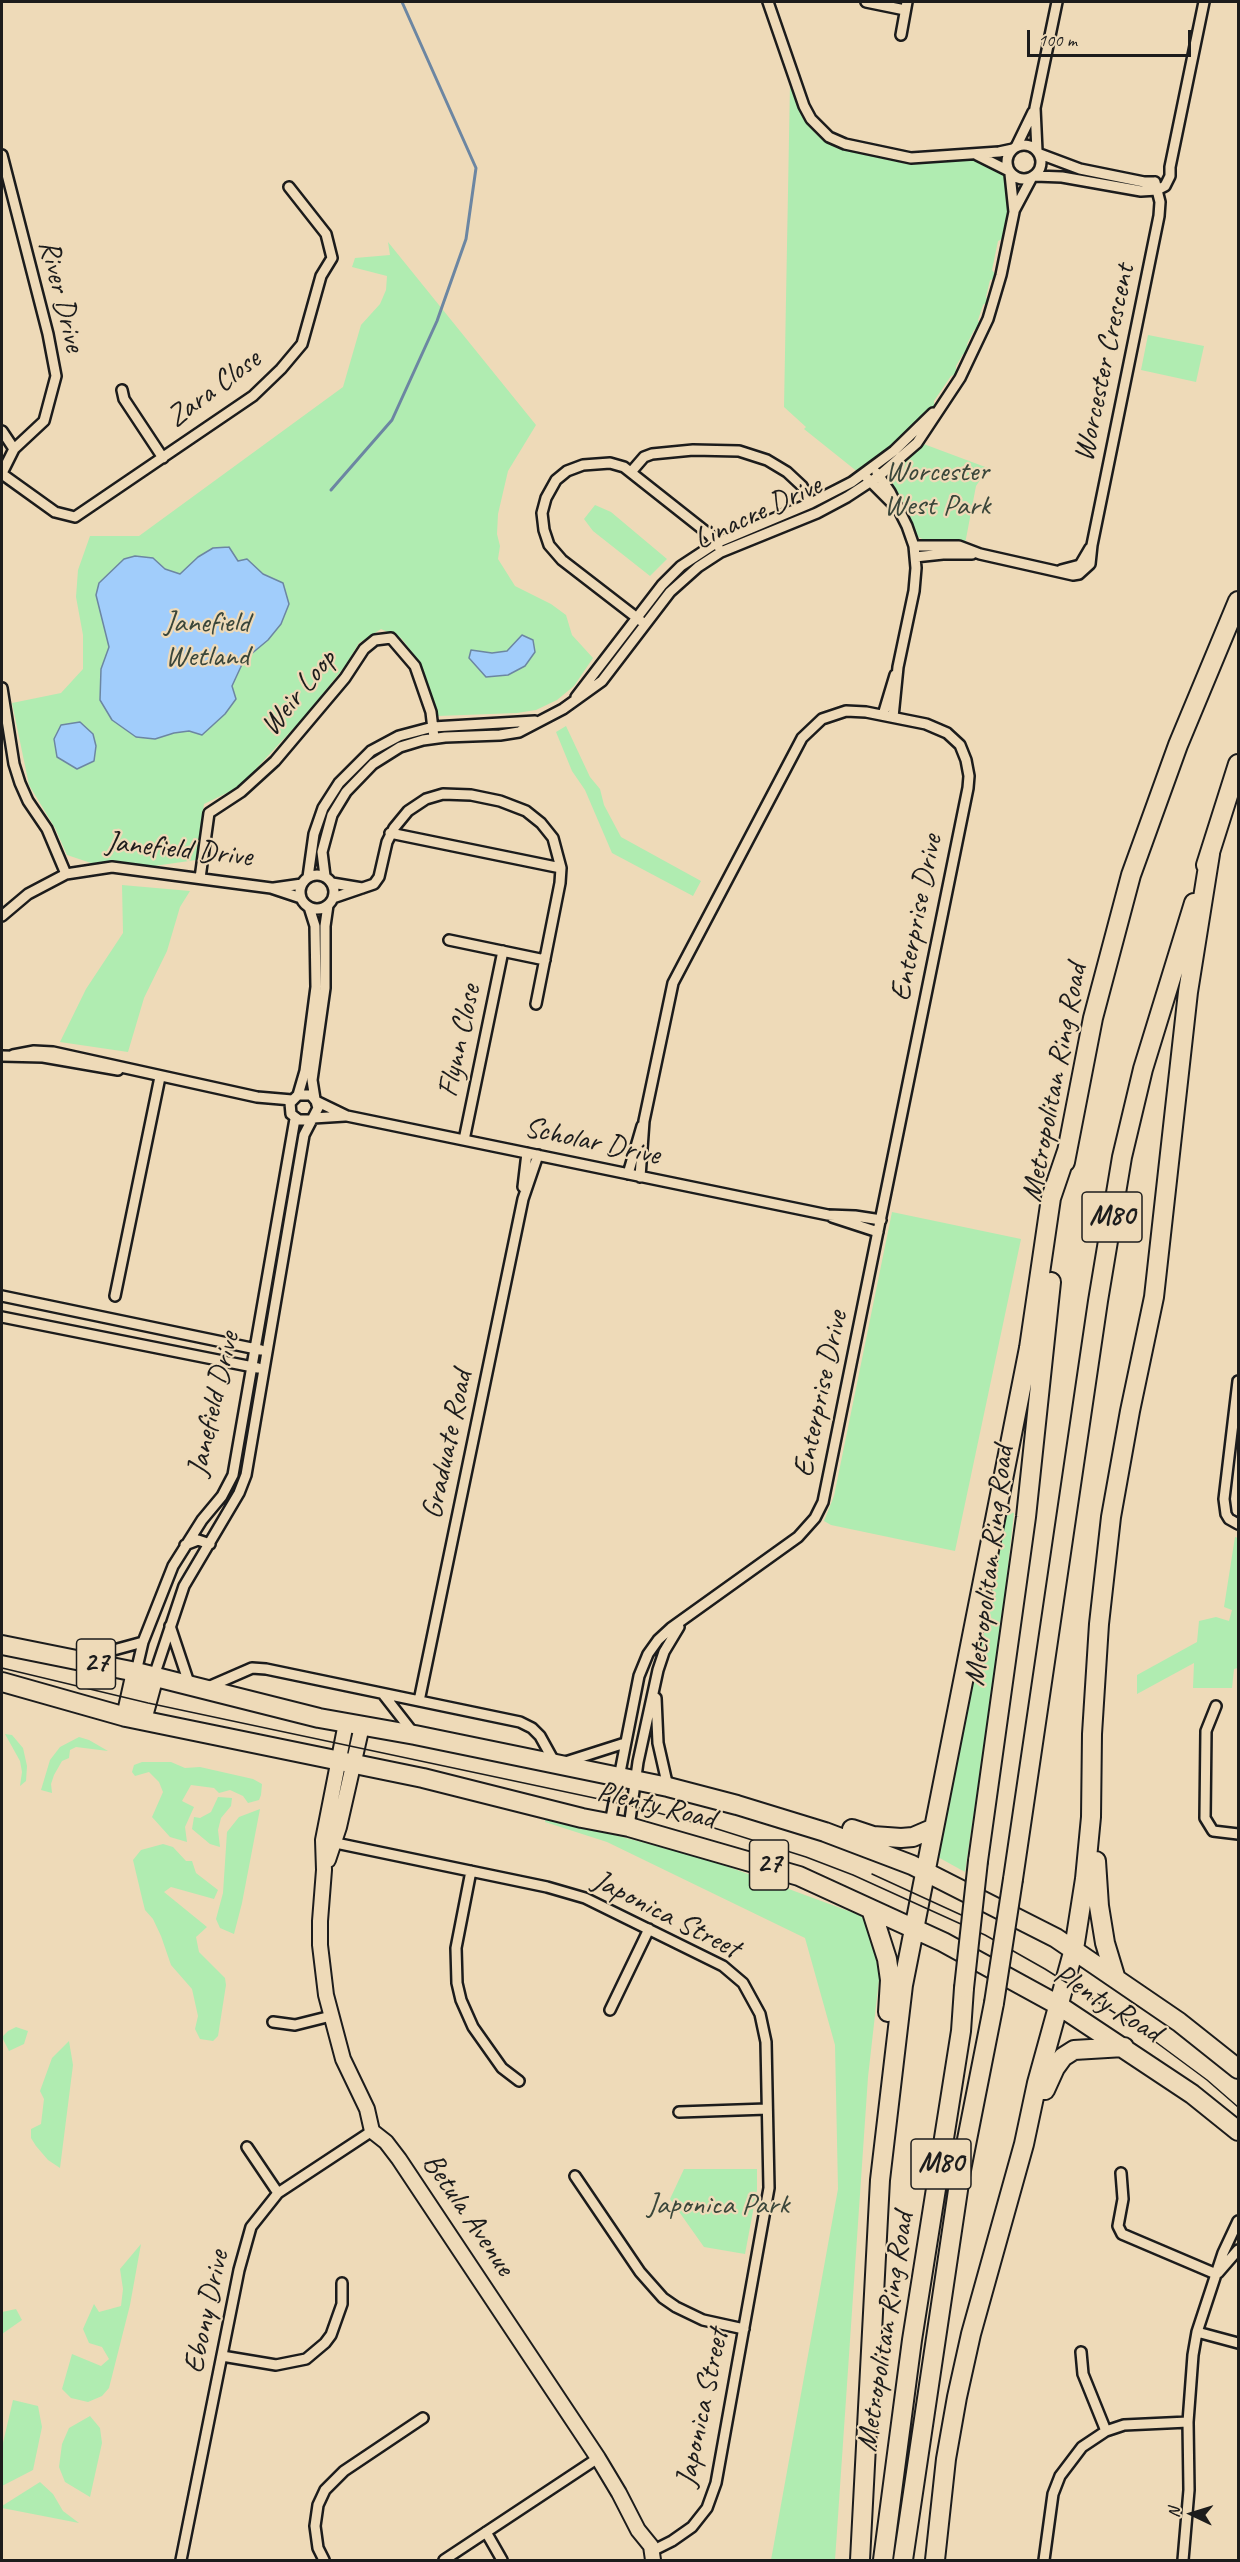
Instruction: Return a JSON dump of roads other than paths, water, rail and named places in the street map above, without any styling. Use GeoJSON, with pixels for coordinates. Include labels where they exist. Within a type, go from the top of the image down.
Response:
{"type":"FeatureCollection","features":[{"type":"Feature","properties":{"kind":"highway","name":"Metropolitan Ring Road"},"geometry":{"type":"LineString","coordinates":[[883,2560],[912,2340],[961,2031],[978,1861],[1026,1517],[1054,1247],[1067,1151],[1093,1018],[1131,875],[1178,745],[1239,601]]}},
{"type":"Feature","properties":{"kind":"highway","name":"Metropolitan Ring Road"},"geometry":{"type":"LineString","coordinates":[[903,2560],[961,2170],[994,2003],[1096,1313],[1122,1157],[1149,1050],[1239,764]]}},
{"type":"Feature","properties":{"kind":"highway"},"geometry":{"type":"LineString","coordinates":[[935,2560],[946,2459],[957,2397],[971,2334],[1024,2144],[1075,1941],[1085,1879],[1091,1817],[1092,1734],[1099,1624],[1111,1517],[1154,1297],[1188,992],[1210,854]]}},
{"type":"Feature","properties":{"kind":"highway"},"geometry":{"type":"LineString","coordinates":[[860,2560],[880,2180],[898,2022],[912,1935],[1029,1348],[1052,1198],[1067,1151]]}},
{"type":"Feature","properties":{"kind":"highway","name":"Plenty Road"},"geometry":{"type":"LineString","coordinates":[[2,1645],[145,1674],[354,1724],[668,1787],[737,1805],[927,1864],[997,1906],[1075,1941],[1114,1976],[1239,2069]]}},
{"type":"Feature","properties":{"kind":"highway","name":"Janefield Drive"},"geometry":{"type":"LineString","coordinates":[[134,1719],[145,1674]]}},
{"type":"Feature","properties":{"kind":"highway","name":"Plenty Road"},"geometry":{"type":"LineString","coordinates":[[2,1682],[134,1719],[346,1762],[629,1827],[780,1869],[871,1909],[912,1935],[983,1963],[1056,2012],[1124,2048],[1192,2094],[1239,2131]]}},
{"type":"Feature","properties":{"kind":"highway"},"geometry":{"type":"LineString","coordinates":[[1092,1734],[1096,1877],[1106,1948],[1114,1976]]}},
{"type":"Feature","properties":{"kind":"highway"},"geometry":{"type":"LineString","coordinates":[[737,1805],[787,1810],[816,1816],[873,1836],[889,1838],[913,1837],[934,1828]]}},
{"type":"Feature","properties":{"kind":"highway"},"geometry":{"type":"LineString","coordinates":[[871,1909],[884,1947],[890,1980],[878,2112],[880,2180]]}},
{"type":"Feature","properties":{"kind":"highway"},"geometry":{"type":"LineString","coordinates":[[1024,2144],[1036,2120],[1055,2068],[1063,2057],[1074,2050],[1124,2048]]}},
{"type":"Feature","properties":{"kind":"street"},"geometry":{"type":"LineString","coordinates":[[768,2],[804,106],[811,119],[828,137],[845,144],[911,158],[974,153],[1025,145],[1080,169],[1156,186]]}},
{"type":"Feature","properties":{"kind":"street"},"geometry":{"type":"LineString","coordinates":[[866,2],[906,6],[901,35]]}},
{"type":"Feature","properties":{"kind":"street"},"geometry":{"type":"LineString","coordinates":[[1010,172],[1006,162],[1035,108],[1057,2]]}},
{"type":"Feature","properties":{"kind":"street"},"geometry":{"type":"LineString","coordinates":[[974,153],[997,163],[1018,179],[1056,176],[1142,191],[1156,186],[1170,167],[1204,2]]}},
{"type":"Feature","properties":{"kind":"street"},"geometry":{"type":"LineString","coordinates":[[1033,177],[1041,169],[1035,108]]}},
{"type":"Feature","properties":{"kind":"street","name":"River Drive"},"geometry":{"type":"LineString","coordinates":[[2,155],[48,334],[56,376],[44,421],[14,449]]}},
{"type":"Feature","properties":{"kind":"street","name":"Linacre Drive"},"geometry":{"type":"LineString","coordinates":[[1010,172],[1014,212]]}},
{"type":"Feature","properties":{"kind":"street","name":"Linacre Drive"},"geometry":{"type":"LineString","coordinates":[[328,880],[322,858],[324,841],[332,815],[346,792],[362,773],[385,755],[411,743],[434,738],[510,734],[563,709],[602,681],[679,583],[698,567],[721,552],[817,513],[879,476],[917,443],[970,360],[988,319],[1001,274],[1014,212],[1033,177]]}},
{"type":"Feature","properties":{"kind":"street","name":"Worcester Crescent"},"geometry":{"type":"LineString","coordinates":[[914,546],[945,545],[1057,570],[1080,565],[1092,546],[1158,224],[1160,208],[1156,186]]}},
{"type":"Feature","properties":{"kind":"street","name":"Zara Close"},"geometry":{"type":"LineString","coordinates":[[2,474],[55,512],[75,517],[253,396],[302,344],[321,276],[332,258],[326,234],[289,187]]}},
{"type":"Feature","properties":{"kind":"street"},"geometry":{"type":"LineString","coordinates":[[122,390],[124,399],[163,458]]}},
{"type":"Feature","properties":{"kind":"street","name":"Linacre Drive"},"geometry":{"type":"LineString","coordinates":[[573,702],[672,574],[700,552],[716,543],[811,503],[864,474],[894,451],[944,402]]}},
{"type":"Feature","properties":{"kind":"street"},"geometry":{"type":"LineString","coordinates":[[2,431],[14,449],[2,474]]}},
{"type":"Feature","properties":{"kind":"street"},"geometry":{"type":"LineString","coordinates":[[631,472],[644,458],[652,454],[693,450],[739,451],[767,460],[787,472],[802,486],[811,503]]}},
{"type":"Feature","properties":{"kind":"street"},"geometry":{"type":"LineString","coordinates":[[645,624],[557,556],[546,538],[542,522],[543,506],[556,480],[567,471],[583,465],[602,463],[617,465],[631,472],[710,535],[721,552]]}},
{"type":"Feature","properties":{"kind":"street"},"geometry":{"type":"LineString","coordinates":[[873,467],[890,492],[907,526],[915,557],[914,591],[888,716]]}},
{"type":"Feature","properties":{"kind":"street"},"geometry":{"type":"LineString","coordinates":[[864,474],[895,506]]}},
{"type":"Feature","properties":{"kind":"street","name":"Worcester Crescent"},"geometry":{"type":"LineString","coordinates":[[915,557],[980,554]]}},
{"type":"Feature","properties":{"kind":"street","name":"Weir Loop"},"geometry":{"type":"LineString","coordinates":[[200,878],[209,813],[241,792],[275,761],[345,678],[364,649],[375,640],[391,638],[415,666],[431,712],[434,738]]}},
{"type":"Feature","properties":{"kind":"street","name":"Janefield Drive"},"geometry":{"type":"LineString","coordinates":[[2,688],[14,764],[20,783],[28,801],[47,829],[66,874],[112,867],[272,888],[301,898]]}},
{"type":"Feature","properties":{"kind":"street","name":"Enterprise Drive"},"geometry":{"type":"LineString","coordinates":[[628,1174],[644,1121],[676,976],[802,738],[813,724],[837,712],[855,711],[934,726],[947,733],[963,752],[969,776],[827,1483],[819,1510],[810,1525],[798,1537],[658,1640],[648,1654],[639,1677],[625,1743],[629,1827]]}},
{"type":"Feature","properties":{"kind":"street","name":"Linacre Drive"},"geometry":{"type":"LineString","coordinates":[[305,881],[318,820],[339,783],[358,761],[399,736],[432,727],[510,724],[541,720]]}},
{"type":"Feature","properties":{"kind":"street"},"geometry":{"type":"LineString","coordinates":[[309,907],[319,909],[331,901],[374,884],[379,877],[390,833],[408,811],[435,796],[457,794],[486,797],[526,811],[542,823],[557,848],[561,868],[536,1005]]}},
{"type":"Feature","properties":{"kind":"street"},"geometry":{"type":"LineString","coordinates":[[390,833],[561,868]]}},
{"type":"Feature","properties":{"kind":"street"},"geometry":{"type":"LineString","coordinates":[[2,916],[28,894],[66,874]]}},
{"type":"Feature","properties":{"kind":"street"},"geometry":{"type":"LineString","coordinates":[[293,1115],[295,1097],[305,1071],[316,987],[315,926],[309,907],[301,898],[305,881],[316,875],[365,889]]}},
{"type":"Feature","properties":{"kind":"street"},"geometry":{"type":"LineString","coordinates":[[257,1097],[302,1121],[312,1119],[317,1112],[312,1080],[325,988],[325,926],[331,901],[328,880]]}},
{"type":"Feature","properties":{"kind":"street","name":"Janefield Drive"},"geometry":{"type":"LineString","coordinates":[[272,888],[305,881]]}},
{"type":"Feature","properties":{"kind":"street"},"geometry":{"type":"LineString","coordinates":[[449,940],[544,960]]}},
{"type":"Feature","properties":{"kind":"street","name":"Flynn Close"},"geometry":{"type":"LineString","coordinates":[[464,1140],[503,951]]}},
{"type":"Feature","properties":{"kind":"street"},"geometry":{"type":"LineString","coordinates":[[2,1056],[50,1058],[107,1069],[128,1070],[257,1097],[295,1097],[308,1094],[316,1100]]}},
{"type":"Feature","properties":{"kind":"street"},"geometry":{"type":"LineString","coordinates":[[115,1296],[160,1077]]}},
{"type":"Feature","properties":{"kind":"street","name":"Scholar Drive"},"geometry":{"type":"LineString","coordinates":[[316,1100],[347,1116],[828,1215],[881,1220]]}},
{"type":"Feature","properties":{"kind":"street","name":"Janefield Drive"},"geometry":{"type":"LineString","coordinates":[[145,1674],[170,1626],[184,1586],[239,1493],[246,1475],[258,1368],[293,1115]]}},
{"type":"Feature","properties":{"kind":"street","name":"Scholar Drive"},"geometry":{"type":"LineString","coordinates":[[312,1119],[347,1116]]}},
{"type":"Feature","properties":{"kind":"street","name":"Janefield Drive"},"geometry":{"type":"LineString","coordinates":[[261,1350],[304,1135],[312,1119]]}},
{"type":"Feature","properties":{"kind":"street","name":"Enterprise Drive"},"geometry":{"type":"LineString","coordinates":[[640,1177],[644,1121]]}},
{"type":"Feature","properties":{"kind":"street","name":"Graduate Road"},"geometry":{"type":"LineString","coordinates":[[418,1701],[523,1199],[527,1153]]}},
{"type":"Feature","properties":{"kind":"street","name":"Graduate Road"},"geometry":{"type":"LineString","coordinates":[[523,1199],[538,1155]]}},
{"type":"Feature","properties":{"kind":"street","name":"Scholar Drive"},"geometry":{"type":"LineString","coordinates":[[828,1215],[878,1232]]}},
{"type":"Feature","properties":{"kind":"street"},"geometry":{"type":"LineString","coordinates":[[2,1296],[261,1350]]}},
{"type":"Feature","properties":{"kind":"street"},"geometry":{"type":"LineString","coordinates":[[2,1317],[258,1368]]}},
{"type":"Feature","properties":{"kind":"street","name":"Janefield Drive"},"geometry":{"type":"LineString","coordinates":[[145,1674],[143,1642],[168,1575],[185,1545],[222,1496],[233,1474],[258,1368]]}},
{"type":"Feature","properties":{"kind":"street"},"geometry":{"type":"LineString","coordinates":[[1239,1381],[1224,1499],[1229,1519],[1239,1524]]}},
{"type":"Feature","properties":{"kind":"street"},"geometry":{"type":"LineString","coordinates":[[185,1545],[198,1540],[210,1544]]}},
{"type":"Feature","properties":{"kind":"street","name":"Enterprise Drive"},"geometry":{"type":"LineString","coordinates":[[610,1823],[627,1779],[664,1652],[684,1620]]}},
{"type":"Feature","properties":{"kind":"street"},"geometry":{"type":"LineString","coordinates":[[170,1626],[197,1688],[252,1668],[526,1724],[540,1736],[556,1765],[625,1743]]}},
{"type":"Feature","properties":{"kind":"street"},"geometry":{"type":"LineString","coordinates":[[77,1660],[143,1642]]}},
{"type":"Feature","properties":{"kind":"street"},"geometry":{"type":"LineString","coordinates":[[655,1684],[658,1743],[668,1787]]}},
{"type":"Feature","properties":{"kind":"street"},"geometry":{"type":"LineString","coordinates":[[383,1694],[415,1735]]}},
{"type":"Feature","properties":{"kind":"street"},"geometry":{"type":"LineString","coordinates":[[1216,1706],[1206,1731],[1205,1818],[1209,1828],[1213,1831],[1239,1834]]}},
{"type":"Feature","properties":{"kind":"street"},"geometry":{"type":"LineString","coordinates":[[354,1724],[324,1870],[320,1945],[331,2016],[343,2059],[367,2109],[372,2131]]}},
{"type":"Feature","properties":{"kind":"street","name":"Japonica Street"},"geometry":{"type":"LineString","coordinates":[[329,1841],[566,1892],[649,1929],[723,1966],[743,1983],[760,2014],[765,2034],[768,2200],[711,2499],[692,2527],[653,2556]]}},
{"type":"Feature","properties":{"kind":"street"},"geometry":{"type":"LineString","coordinates":[[471,1871],[457,1940],[457,1983],[461,2000],[473,2027],[502,2068],[519,2081]]}},
{"type":"Feature","properties":{"kind":"street"},"geometry":{"type":"LineString","coordinates":[[610,2010],[649,1929]]}},
{"type":"Feature","properties":{"kind":"street"},"geometry":{"type":"LineString","coordinates":[[273,2022],[296,2025],[331,2016]]}},
{"type":"Feature","properties":{"kind":"street"},"geometry":{"type":"LineString","coordinates":[[679,2112],[767,2109]]}},
{"type":"Feature","properties":{"kind":"street","name":"Ebony Drive"},"geometry":{"type":"LineString","coordinates":[[181,2560],[247,2239],[257,2218],[278,2193],[372,2131]]}},
{"type":"Feature","properties":{"kind":"street","name":"Betula Avenue"},"geometry":{"type":"LineString","coordinates":[[372,2131],[386,2142],[399,2159],[598,2458],[653,2556]]}},
{"type":"Feature","properties":{"kind":"street"},"geometry":{"type":"LineString","coordinates":[[247,2147],[278,2193]]}},
{"type":"Feature","properties":{"kind":"street"},"geometry":{"type":"LineString","coordinates":[[1121,2173],[1123,2199],[1118,2226],[1122,2234],[1216,2274]]}},
{"type":"Feature","properties":{"kind":"street"},"geometry":{"type":"LineString","coordinates":[[575,2176],[640,2272],[663,2298],[704,2320],[744,2329]]}},
{"type":"Feature","properties":{"kind":"street"},"geometry":{"type":"LineString","coordinates":[[1183,2560],[1189,2490],[1190,2377],[1197,2332],[1223,2253],[1239,2221]]}},
{"type":"Feature","properties":{"kind":"street"},"geometry":{"type":"LineString","coordinates":[[1216,2274],[1239,2250]]}},
{"type":"Feature","properties":{"kind":"street"},"geometry":{"type":"LineString","coordinates":[[222,2356],[276,2365],[306,2359],[331,2335],[342,2304],[342,2283]]}},
{"type":"Feature","properties":{"kind":"street"},"geometry":{"type":"LineString","coordinates":[[1197,2332],[1239,2343]]}},
{"type":"Feature","properties":{"kind":"street"},"geometry":{"type":"LineString","coordinates":[[1081,2352],[1083,2374],[1106,2431]]}},
{"type":"Feature","properties":{"kind":"street"},"geometry":{"type":"LineString","coordinates":[[324,2560],[318,2548],[315,2526],[318,2505],[325,2490],[344,2471],[423,2418]]}},
{"type":"Feature","properties":{"kind":"street"},"geometry":{"type":"LineString","coordinates":[[1044,2560],[1049,2513],[1060,2476],[1082,2447],[1106,2431],[1138,2423],[1188,2422]]}},
{"type":"Feature","properties":{"kind":"street"},"geometry":{"type":"LineString","coordinates":[[444,2560],[598,2458]]}},
{"type":"Feature","properties":{"kind":"street"},"geometry":{"type":"LineString","coordinates":[[486,2532],[502,2560]]}},
{"type":"Feature","properties":{"kind":"water"},"geometry":{"type":"Polygon","coordinates":[[[229,547],[238,561],[247,559],[263,574],[283,583],[289,604],[281,624],[268,640],[244,660],[232,686],[236,699],[225,714],[202,735],[189,731],[155,739],[136,737],[112,720],[100,700],[101,669],[109,647],[96,595],[99,583],[124,559],[135,556],[153,558],[165,569],[180,574],[198,557],[213,548],[229,547]]]}},
{"type":"Feature","properties":{"kind":"water"},"geometry":{"type":"Polygon","coordinates":[[[522,635],[533,640],[535,652],[525,666],[508,675],[486,677],[469,658],[471,650],[492,653],[507,651],[522,635]]]}},
{"type":"Feature","properties":{"kind":"water"},"geometry":{"type":"Polygon","coordinates":[[[80,722],[93,734],[96,746],[94,761],[77,769],[57,757],[54,739],[61,725],[80,722]]]}},
{"type":"Feature","properties":{"kind":"waterway"},"geometry":{"type":"LineString","coordinates":[[331,490],[392,420],[437,321],[466,239],[476,168],[402,2]]}},
{"type":"Feature","properties":{"kind":"tram line"},"geometry":{"type":"LineString","coordinates":[[2,1668],[148,1703],[632,1806],[711,1827],[806,1857],[853,1875],[985,1935],[1045,1969],[1126,2020],[1207,2080],[1238,2107]]}},
{"type":"Feature","properties":{"kind":"tram line"},"geometry":{"type":"LineString","coordinates":[[872,1874],[970,1919]]}},
{"type":"Feature","properties":{"kind":"park label","name":"Worcester West Park"},"geometry":{"type":"Point","coordinates":[937,489]}},
{"type":"Feature","properties":{"kind":"park label","name":"Janefield Wetland"},"geometry":{"type":"Point","coordinates":[207,640]}},
{"type":"Feature","properties":{"kind":"park label","name":"Japonica Park"},"geometry":{"type":"Point","coordinates":[718,2205]}}]}
